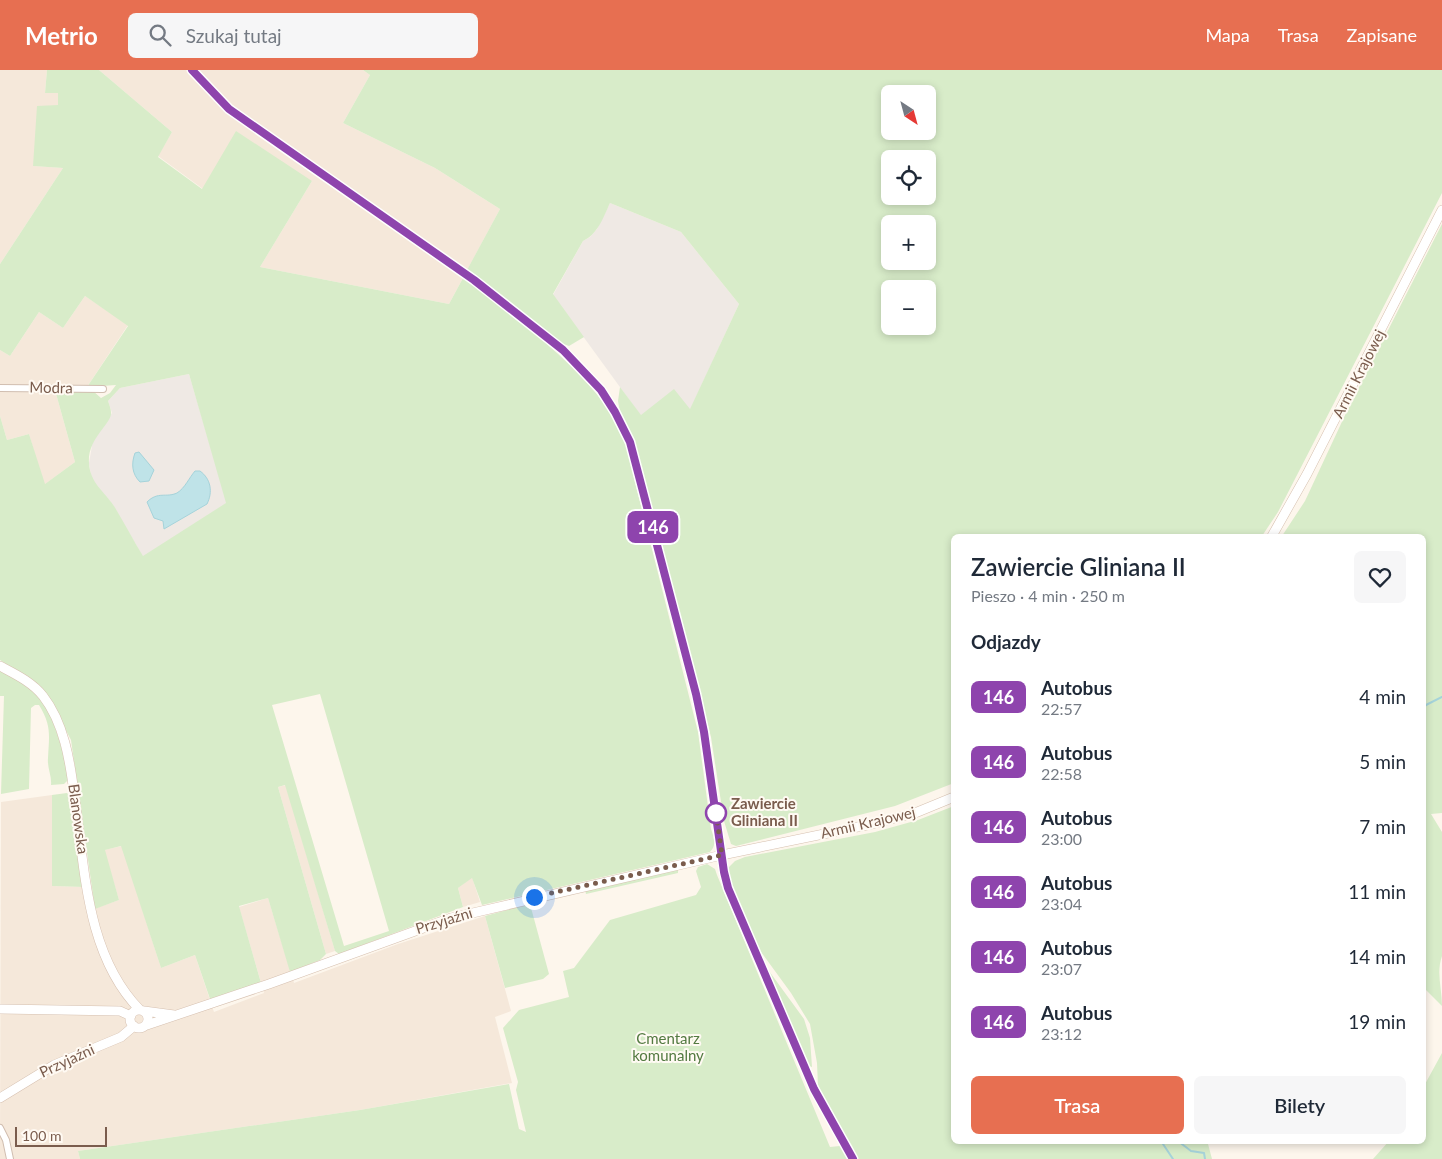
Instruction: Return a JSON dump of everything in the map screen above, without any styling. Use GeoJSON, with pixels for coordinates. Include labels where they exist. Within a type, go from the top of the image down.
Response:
{"type":"FeatureCollection","features":[{"type":"Feature","properties":{"kind":"street"},"geometry":{"type":"LineString","coordinates":[[192,70],[229,109],[474,280],[563,350],[601,390],[615,412],[630,442],[664,569],[704,732],[728,888],[814,1089],[853,1159]]}},
{"type":"Feature","properties":{"kind":"street","name":"Armii Krajowej"},"geometry":{"type":"LineString","coordinates":[[1273,534],[1307,474],[1442,210]]}},
{"type":"Feature","properties":{"kind":"street","name":"Modra"},"geometry":{"type":"LineString","coordinates":[[0,388],[103,389]]}},
{"type":"Feature","properties":{"kind":"street","name":"Blanowska"},"geometry":{"type":"LineString","coordinates":[[0,666],[38,690],[56,719],[70,766],[96,931],[102,952],[126,994],[142,1011]]}},
{"type":"Feature","properties":{"kind":"street","name":"Armii Krajowej"},"geometry":{"type":"LineString","coordinates":[[722,855],[872,824],[915,813],[951,798]]}},
{"type":"Feature","properties":{"kind":"street","name":"Przyjaźni"},"geometry":{"type":"LineString","coordinates":[[147,1025],[269,984],[451,918],[722,855]]}},
{"type":"Feature","properties":{"kind":"street"},"geometry":{"type":"LineString","coordinates":[[0,1009],[128,1014],[142,1011],[148,1017],[147,1025],[140,1028],[134,1026],[130,1021],[128,1014],[126,994]]}},
{"type":"Feature","properties":{"kind":"street","name":"Przyjaźni"},"geometry":{"type":"LineString","coordinates":[[142,1011],[174,1015]]}},
{"type":"Feature","properties":{"kind":"street","name":"Przyjaźni"},"geometry":{"type":"LineString","coordinates":[[0,1098],[54,1065],[121,1037],[134,1026]]}},
{"type":"Feature","properties":{"kind":"street"},"geometry":{"type":"LineString","coordinates":[[0,1128],[6,1140],[10,1159]]}},
{"type":"Feature","properties":{"kind":"shaded area"},"geometry":{"type":"Polygon","coordinates":[[[0,70],[47,70],[45,93],[58,93],[58,105],[33,166],[63,168],[0,264],[0,70]]]}},
{"type":"Feature","properties":{"kind":"shaded area"},"geometry":{"type":"Polygon","coordinates":[[[99,70],[363,70],[370,75],[343,123],[435,168],[500,209],[449,304],[260,267],[312,181],[203,189],[158,156],[172,132],[99,70]]]}},
{"type":"Feature","properties":{"kind":"shaded area"},"geometry":{"type":"Polygon","coordinates":[[[610,203],[681,232],[739,304],[690,410],[641,416],[553,295],[583,241],[590,237],[597,229],[610,203]]]}},
{"type":"Feature","properties":{"kind":"shaded area"},"geometry":{"type":"Polygon","coordinates":[[[85,296],[128,325],[87,387],[55,390],[75,462],[44,485],[29,434],[7,440],[0,416],[0,350],[10,356],[39,312],[63,328],[85,296]]]}},
{"type":"Feature","properties":{"kind":"shaded area"},"geometry":{"type":"Polygon","coordinates":[[[189,374],[227,503],[143,557],[113,505],[96,486],[91,476],[89,463],[93,440],[112,413],[108,401],[120,388],[189,374]]]}},
{"type":"Feature","properties":{"kind":"shaded area"},"geometry":{"type":"Polygon","coordinates":[[[286,785],[335,951],[326,954],[278,787],[286,785]]]}},
{"type":"Feature","properties":{"kind":"shaded area"},"geometry":{"type":"Polygon","coordinates":[[[52,795],[52,886],[84,887],[88,911],[119,900],[104,850],[122,846],[161,968],[195,955],[214,1012],[264,993],[239,907],[268,898],[294,983],[398,944],[485,916],[511,1011],[495,1017],[512,1083],[360,1110],[78,1151],[80,1159],[0,1159],[1,802],[52,795]]]}},
{"type":"Feature","properties":{"kind":"shaded area"},"geometry":{"type":"Polygon","coordinates":[[[472,877],[480,902],[463,907],[458,888],[472,877]]]}},
{"type":"Feature","properties":{"kind":"green space"},"geometry":{"type":"Polygon","coordinates":[[[47,70],[99,70],[172,132],[158,157],[202,189],[236,131],[312,181],[260,267],[449,304],[463,278],[523,324],[563,358],[598,395],[614,419],[626,446],[698,732],[714,841],[714,847],[710,852],[482,905],[472,878],[458,888],[463,907],[339,954],[335,951],[285,785],[278,787],[326,954],[320,960],[290,972],[268,898],[239,906],[261,983],[210,999],[195,955],[161,968],[121,846],[105,850],[119,900],[95,909],[71,740],[51,702],[28,678],[0,660],[0,416],[7,440],[29,434],[45,484],[75,462],[55,390],[93,391],[101,398],[110,393],[116,385],[87,387],[128,326],[85,296],[63,328],[39,312],[10,356],[0,350],[0,264],[63,168],[33,166],[37,106],[58,105],[58,93],[45,93],[47,70]],[[189,374],[120,388],[108,401],[111,416],[89,454],[92,476],[114,506],[143,556],[226,503],[189,374]],[[320,694],[272,705],[344,946],[389,931],[320,694]]]}},
{"type":"Feature","properties":{"kind":"green space"},"geometry":{"type":"Polygon","coordinates":[[[363,70],[1442,70],[1442,193],[1278,512],[1263,534],[951,534],[951,784],[895,806],[736,846],[731,844],[724,821],[711,737],[655,520],[639,462],[621,418],[618,401],[620,387],[641,415],[674,389],[690,409],[739,304],[681,232],[610,203],[600,225],[593,234],[583,241],[553,294],[584,337],[569,346],[561,343],[467,270],[500,209],[435,168],[343,123],[370,75],[363,70]]]}},
{"type":"Feature","properties":{"kind":"green space"},"geometry":{"type":"Polygon","coordinates":[[[1442,224],[1442,813],[1431,814],[1442,832],[1442,956],[1439,975],[1442,1006],[1426,990],[1426,534],[1283,534],[1305,501],[1347,411],[1442,224]]]}},
{"type":"Feature","properties":{"kind":"green space"},"geometry":{"type":"Polygon","coordinates":[[[0,669],[32,691],[46,708],[58,736],[68,774],[69,779],[64,784],[51,785],[48,762],[48,725],[39,705],[35,705],[31,708],[29,789],[1,794],[4,696],[0,696],[0,669]]]}},
{"type":"Feature","properties":{"kind":"green space"},"geometry":{"type":"Polygon","coordinates":[[[67,793],[70,797],[84,887],[52,886],[52,795],[67,793]]]}},
{"type":"Feature","properties":{"kind":"green space"},"geometry":{"type":"Polygon","coordinates":[[[951,807],[951,1144],[1208,1144],[1212,1159],[858,1159],[818,1086],[817,1063],[810,1024],[791,993],[761,952],[736,902],[727,872],[735,861],[745,857],[875,832],[918,820],[951,807]]]}},
{"type":"Feature","properties":{"kind":"green space","name":"Cmentarz komunalny"},"geometry":{"type":"Polygon","coordinates":[[[707,864],[715,869],[830,1147],[840,1146],[848,1159],[80,1159],[78,1151],[360,1110],[509,1084],[519,1129],[526,1132],[516,1090],[518,1082],[503,1028],[519,1010],[569,997],[563,971],[574,968],[610,920],[696,895],[701,887],[696,871],[698,867],[707,864]]]}},
{"type":"Feature","properties":{"kind":"green space"},"geometry":{"type":"Polygon","coordinates":[[[678,869],[678,873],[586,894],[585,890],[678,869]]]}},
{"type":"Feature","properties":{"kind":"green space"},"geometry":{"type":"Polygon","coordinates":[[[530,904],[549,974],[543,979],[505,988],[485,916],[530,904]]]}},
{"type":"Feature","properties":{"kind":"green space"},"geometry":{"type":"Polygon","coordinates":[[[769,971],[804,1019],[810,1038],[812,1067],[808,1066],[769,971]]]}},
{"type":"Feature","properties":{"kind":"green space"},"geometry":{"type":"Polygon","coordinates":[[[1442,1053],[1442,1159],[1373,1159],[1386,1144],[1426,1144],[1426,1082],[1442,1053]]]}},
{"type":"Feature","properties":{"kind":"water"},"geometry":{"type":"Polygon","coordinates":[[[139,452],[154,470],[149,481],[140,482],[134,472],[135,453],[139,452]]]}},
{"type":"Feature","properties":{"kind":"water"},"geometry":{"type":"Polygon","coordinates":[[[195,471],[200,471],[204,474],[209,482],[210,495],[207,504],[164,529],[163,521],[154,518],[147,502],[158,496],[177,493],[185,486],[195,471]]]}},
{"type":"Feature","properties":{"kind":"waterway"},"geometry":{"type":"LineString","coordinates":[[1426,705],[1442,697]]}},
{"type":"Feature","properties":{"kind":"waterway"},"geometry":{"type":"LineString","coordinates":[[1163,1144],[1173,1159]]}},
{"type":"Feature","properties":{"kind":"waterway"},"geometry":{"type":"LineString","coordinates":[[1182,1144],[1191,1151],[1204,1153],[1205,1159]]}},
{"type":"Feature","properties":{"kind":"bus line","name":"146"},"geometry":{"type":"LineString","coordinates":[[192,70],[229,109],[474,280],[563,350],[601,390],[615,412],[630,442],[696,694],[704,732],[724,872],[728,888],[814,1089],[853,1159]]}},
{"type":"Feature","properties":{"kind":"place","name":"Zawiercie Gliniana II"},"geometry":{"type":"Point","coordinates":[716,813]}},
{"type":"Feature","properties":{"kind":"route"},"geometry":{"type":"LineString","coordinates":[[534,897],[722,855],[716,813]]}}]}
